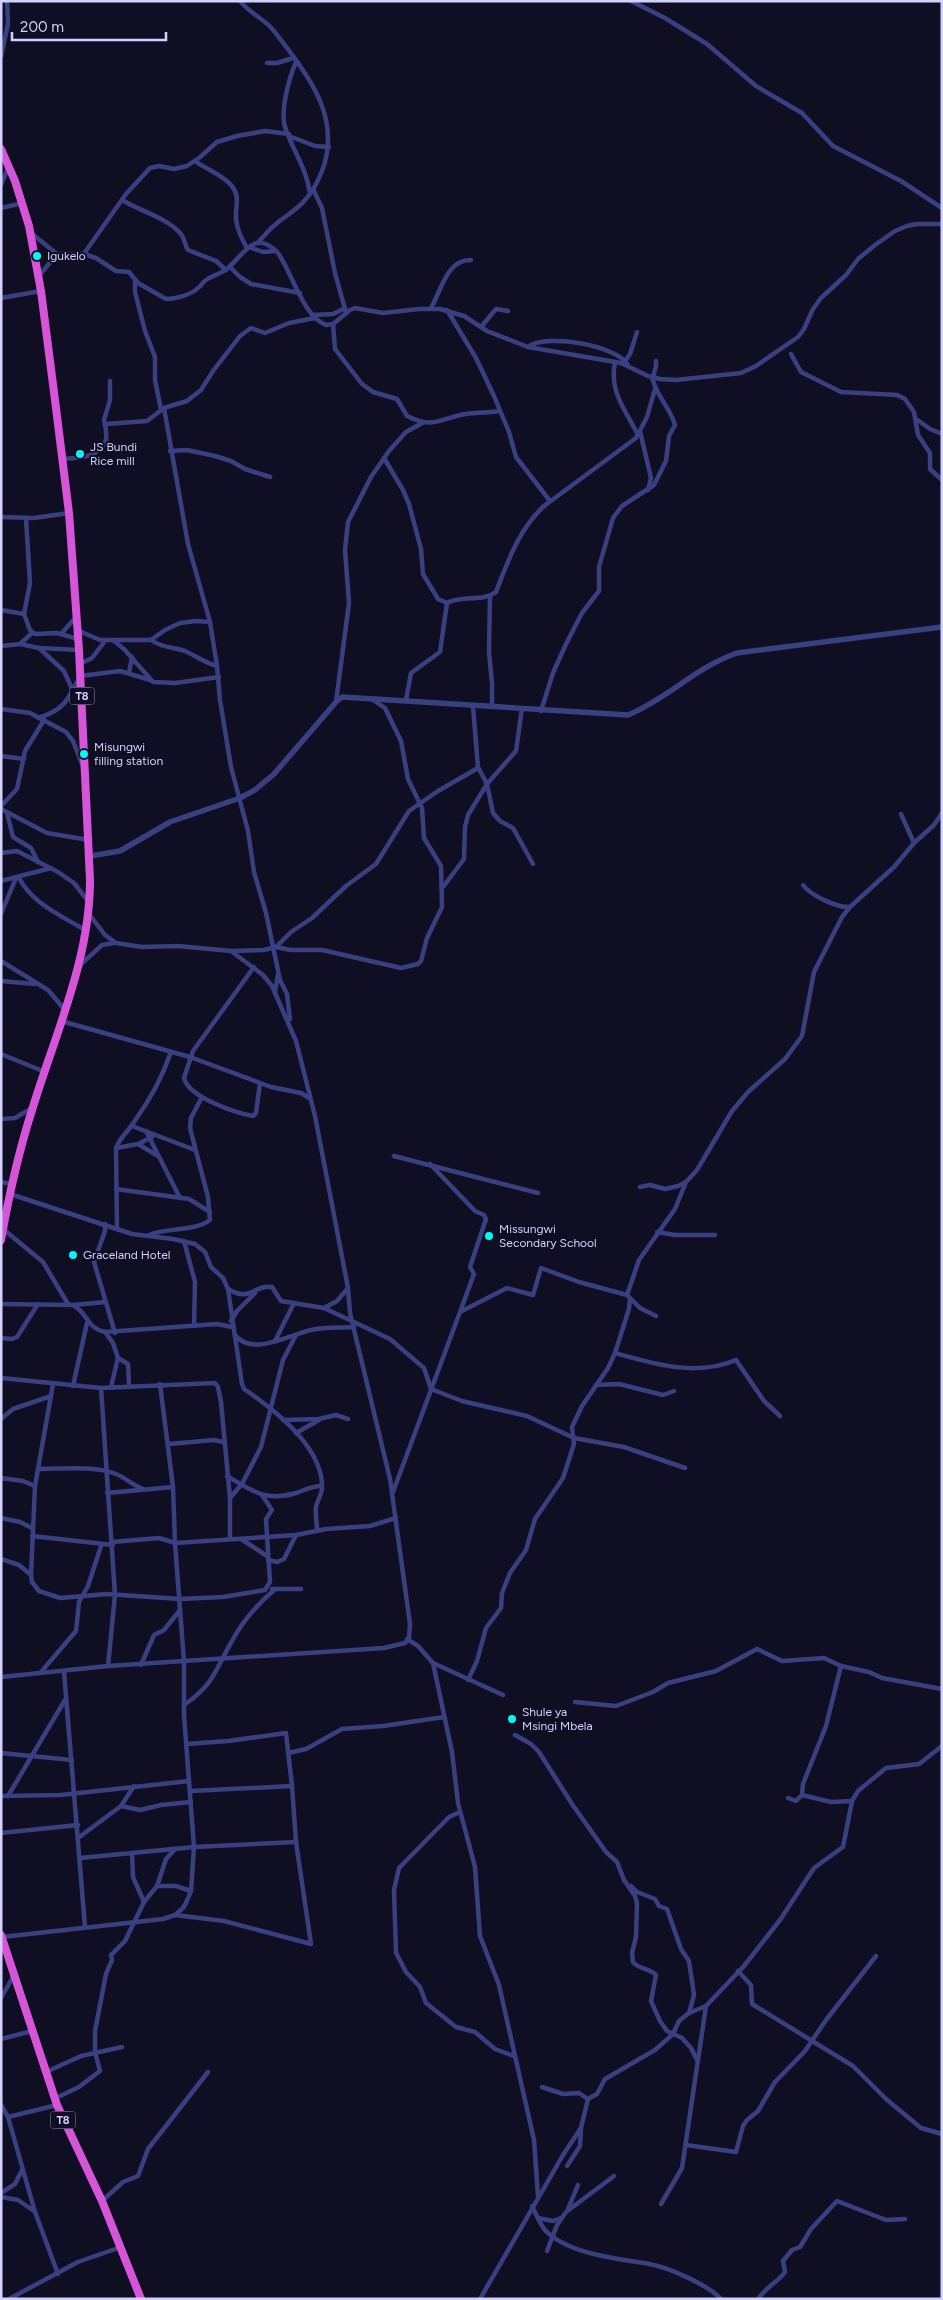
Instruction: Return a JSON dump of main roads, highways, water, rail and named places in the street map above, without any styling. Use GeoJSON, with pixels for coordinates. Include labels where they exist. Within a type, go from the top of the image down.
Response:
{"type":"FeatureCollection","features":[{"type":"Feature","properties":{"kind":"highway","name":"T8"},"geometry":{"type":"LineString","coordinates":[[1,149],[23,203],[30,232],[41,291],[69,513],[80,664],[84,770],[90,856],[90,914],[87,930],[78,967],[33,1107],[4,1210],[1,1240]]}},
{"type":"Feature","properties":{"kind":"highway","name":"T8"},"geometry":{"type":"LineString","coordinates":[[2,1936],[3,1949],[14,1974],[55,2102],[102,2202],[141,2299]]}},
{"type":"Feature","properties":{"kind":"place","name":"Igukelo"},"geometry":{"type":"Point","coordinates":[37,256]}},
{"type":"Feature","properties":{"kind":"place","name":"JS Bundi Rice mill"},"geometry":{"type":"Point","coordinates":[80,454]}},
{"type":"Feature","properties":{"kind":"place","name":"Misungwi filling station"},"geometry":{"type":"Point","coordinates":[84,754]}},
{"type":"Feature","properties":{"kind":"place","name":"Missungwi Secondary School"},"geometry":{"type":"Point","coordinates":[489,1236]}},
{"type":"Feature","properties":{"kind":"place","name":"Graceland Hotel"},"geometry":{"type":"Point","coordinates":[73,1255]}},
{"type":"Feature","properties":{"kind":"place","name":"Shule ya Msingi Mbela"},"geometry":{"type":"Point","coordinates":[512,1719]}}]}
